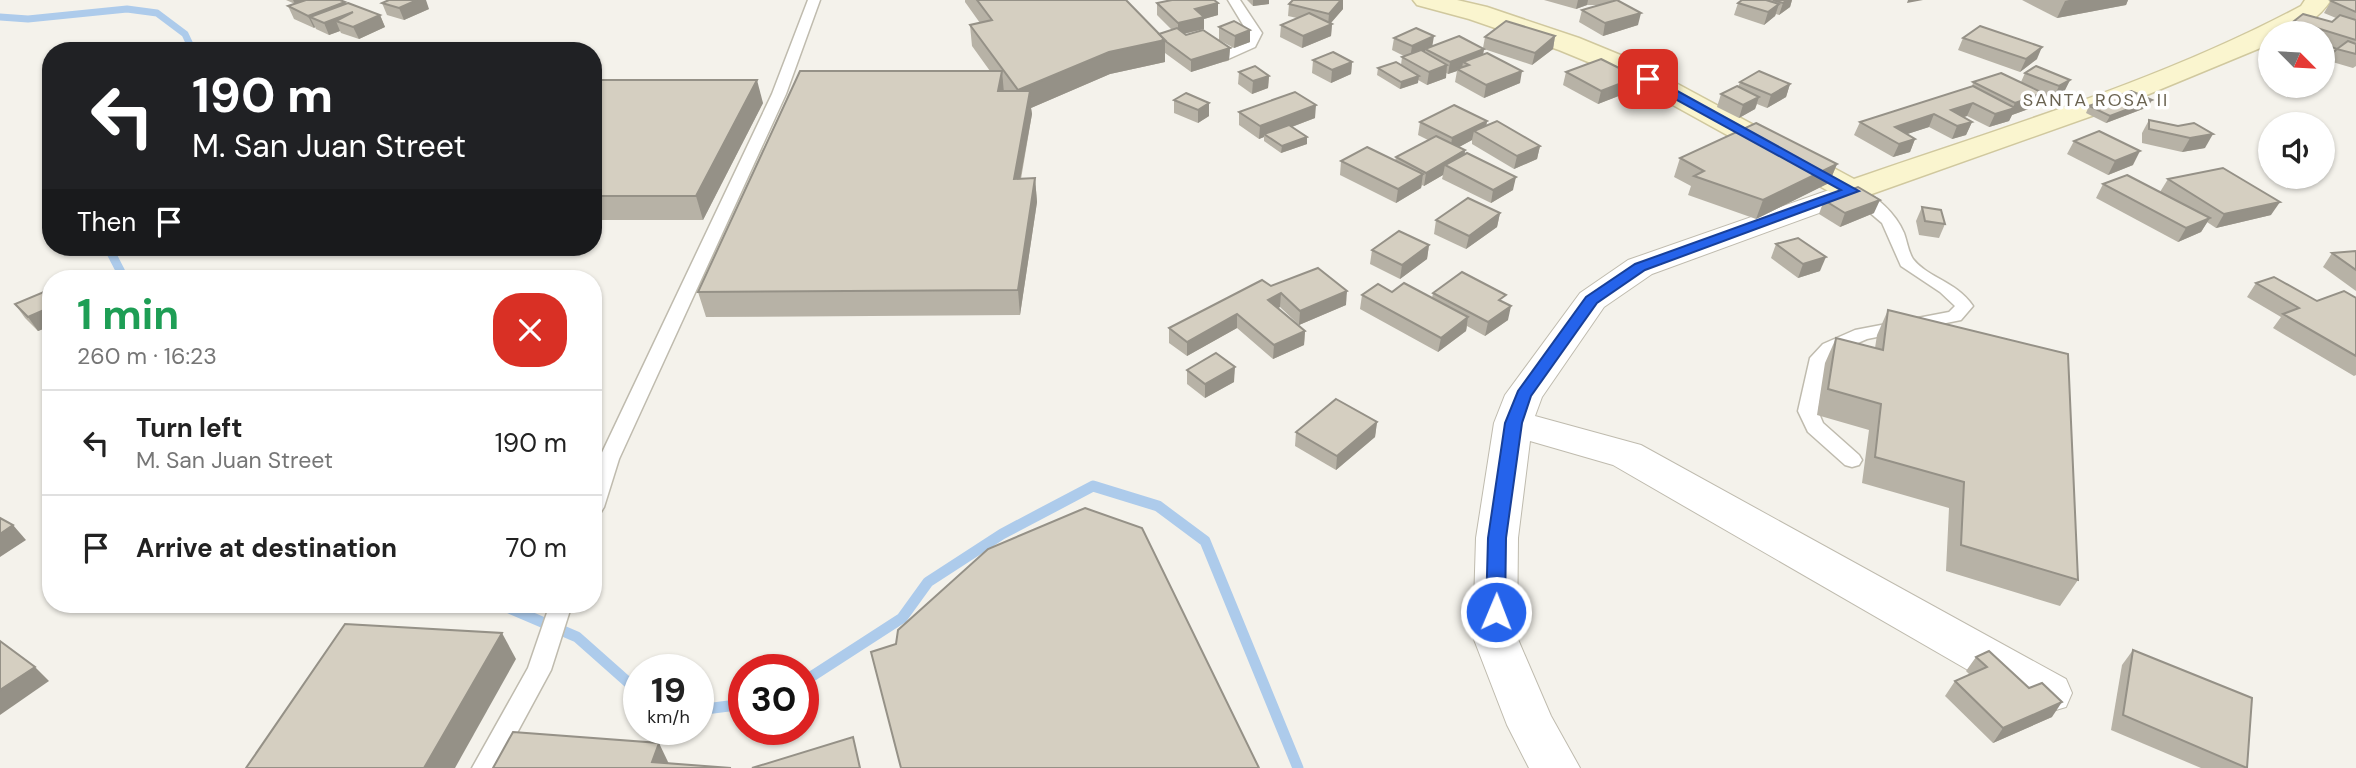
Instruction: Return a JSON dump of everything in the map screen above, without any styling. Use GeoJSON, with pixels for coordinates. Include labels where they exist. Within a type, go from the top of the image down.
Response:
{"type":"FeatureCollection","features":[{"type":"Feature","properties":{"kind":"street"},"geometry":{"type":"LineString","coordinates":[[1426,0],[1478,13],[1569,44],[1625,67],[1852,191]]}},
{"type":"Feature","properties":{"kind":"street"},"geometry":{"type":"LineString","coordinates":[[2291,21],[2310,10],[2318,0]]}},
{"type":"Feature","properties":{"kind":"street"},"geometry":{"type":"LineString","coordinates":[[1555,768],[1531,726],[1495,637],[1497,538],[1513,423],[1524,395],[1592,300],[1640,267],[2110,100],[2258,38]]}},
{"type":"Feature","properties":{"kind":"street"},"geometry":{"type":"LineString","coordinates":[[1513,423],[1627,455],[2049,693]]}},
{"type":"Feature","properties":{"kind":"lane"},"geometry":{"type":"LineString","coordinates":[[602,480],[609,459],[779,94],[814,0]]}},
{"type":"Feature","properties":{"kind":"lane"},"geometry":{"type":"LineString","coordinates":[[1226,57],[1250,44],[1255,33],[1234,0]]}},
{"type":"Feature","properties":{"kind":"lane"},"geometry":{"type":"LineString","coordinates":[[1852,191],[1882,213],[1895,231],[1901,255],[1911,266],[1957,294],[1964,306],[1955,316],[1862,334],[1830,348],[1816,362],[1808,411],[1815,427],[1852,460]]}},
{"type":"Feature","properties":{"kind":"lane"},"geometry":{"type":"LineString","coordinates":[[485,768],[539,670],[558,613]]}},
{"type":"Feature","properties":{"kind":"building"},"geometry":{"type":"Polygon","coordinates":[[[306,0],[345,2],[308,16],[288,6],[306,0]]]}},
{"type":"Feature","properties":{"kind":"building"},"geometry":{"type":"Polygon","coordinates":[[[389,0],[417,0],[399,8],[382,3],[389,0]]]}},
{"type":"Feature","properties":{"kind":"building"},"geometry":{"type":"Polygon","coordinates":[[[977,0],[1126,0],[1165,40],[1109,52],[1018,90],[970,25],[992,20],[977,0]]]}},
{"type":"Feature","properties":{"kind":"building"},"geometry":{"type":"Polygon","coordinates":[[[1172,0],[1214,0],[1218,3],[1195,9],[1204,17],[1178,23],[1157,3],[1172,0]]]}},
{"type":"Feature","properties":{"kind":"building"},"geometry":{"type":"Polygon","coordinates":[[[1293,0],[1341,0],[1329,14],[1289,4],[1293,0]]]}},
{"type":"Feature","properties":{"kind":"building"},"geometry":{"type":"Polygon","coordinates":[[[1617,0],[1641,13],[1605,23],[1582,10],[1617,0]]]}},
{"type":"Feature","properties":{"kind":"building"},"geometry":{"type":"Polygon","coordinates":[[[1742,0],[1766,0],[1779,4],[1768,12],[1738,3],[1742,0]]]}},
{"type":"Feature","properties":{"kind":"building"},"geometry":{"type":"Polygon","coordinates":[[[2356,0],[2356,12],[2331,1],[2356,0]]]}},
{"type":"Feature","properties":{"kind":"building"},"geometry":{"type":"Polygon","coordinates":[[[348,3],[380,15],[353,27],[336,21],[353,12],[324,23],[310,17],[348,3]]]}},
{"type":"Feature","properties":{"kind":"building"},"geometry":{"type":"Polygon","coordinates":[[[1309,13],[1332,24],[1303,36],[1281,25],[1309,13]]]}},
{"type":"Feature","properties":{"kind":"building"},"geometry":{"type":"Polygon","coordinates":[[[2303,14],[2328,21],[2294,21],[2303,14]]]}},
{"type":"Feature","properties":{"kind":"building"},"geometry":{"type":"Polygon","coordinates":[[[2340,15],[2356,20],[2356,40],[2335,34],[2333,21],[2340,15]]]}},
{"type":"Feature","properties":{"kind":"building"},"geometry":{"type":"Polygon","coordinates":[[[1234,21],[1250,30],[1235,36],[1219,27],[1234,21]]]}},
{"type":"Feature","properties":{"kind":"building"},"geometry":{"type":"Polygon","coordinates":[[[1506,21],[1555,36],[1535,53],[1485,37],[1506,21]]]}},
{"type":"Feature","properties":{"kind":"building"},"geometry":{"type":"Polygon","coordinates":[[[1980,26],[2042,47],[2026,59],[1963,38],[1980,26]]]}},
{"type":"Feature","properties":{"kind":"building"},"geometry":{"type":"Polygon","coordinates":[[[1177,28],[1186,35],[1203,30],[1230,48],[1191,60],[1159,34],[1177,28]]]}},
{"type":"Feature","properties":{"kind":"building"},"geometry":{"type":"Polygon","coordinates":[[[1416,28],[1434,36],[1412,46],[1394,38],[1416,28]]]}},
{"type":"Feature","properties":{"kind":"building"},"geometry":{"type":"Polygon","coordinates":[[[1459,36],[1484,49],[1450,62],[1425,49],[1459,36]]]}},
{"type":"Feature","properties":{"kind":"building"},"geometry":{"type":"Polygon","coordinates":[[[2348,41],[2356,44],[2356,54],[2337,49],[2348,41]]]}},
{"type":"Feature","properties":{"kind":"building"},"geometry":{"type":"Polygon","coordinates":[[[1421,50],[1447,65],[1429,72],[1402,57],[1421,50]]]}},
{"type":"Feature","properties":{"kind":"building"},"geometry":{"type":"Polygon","coordinates":[[[1333,52],[1352,62],[1332,70],[1313,60],[1333,52]]]}},
{"type":"Feature","properties":{"kind":"building"},"geometry":{"type":"Polygon","coordinates":[[[1487,53],[1522,71],[1486,85],[1457,69],[1469,65],[1463,62],[1487,53]]]}},
{"type":"Feature","properties":{"kind":"building"},"geometry":{"type":"Polygon","coordinates":[[[1601,59],[1637,77],[1601,91],[1566,72],[1601,59]]]}},
{"type":"Feature","properties":{"kind":"building"},"geometry":{"type":"Polygon","coordinates":[[[1396,62],[1419,76],[1401,82],[1378,68],[1396,62]]]}},
{"type":"Feature","properties":{"kind":"building"},"geometry":{"type":"Polygon","coordinates":[[[1255,66],[1269,76],[1253,81],[1239,72],[1255,66]]]}},
{"type":"Feature","properties":{"kind":"building"},"geometry":{"type":"Polygon","coordinates":[[[2036,66],[2070,80],[2059,86],[2025,73],[2036,66]]]}},
{"type":"Feature","properties":{"kind":"building"},"geometry":{"type":"Polygon","coordinates":[[[800,71],[1002,71],[998,91],[1030,91],[1014,179],[1035,178],[1018,290],[698,292],[800,71]]]}},
{"type":"Feature","properties":{"kind":"building"},"geometry":{"type":"Polygon","coordinates":[[[1759,71],[1790,84],[1771,95],[1740,82],[1759,71]]]}},
{"type":"Feature","properties":{"kind":"building"},"geometry":{"type":"Polygon","coordinates":[[[2001,73],[2043,93],[2015,103],[1973,82],[2001,73]]]}},
{"type":"Feature","properties":{"kind":"building"},"geometry":{"type":"Polygon","coordinates":[[[602,80],[757,80],[696,196],[602,196],[602,80]]]}},
{"type":"Feature","properties":{"kind":"building"},"geometry":{"type":"Polygon","coordinates":[[[1737,86],[1759,97],[1743,105],[1721,94],[1737,86]]]}},
{"type":"Feature","properties":{"kind":"building"},"geometry":{"type":"Polygon","coordinates":[[[1973,86],[2015,108],[1995,114],[1973,103],[1951,110],[1972,122],[1957,126],[1934,114],[1895,127],[1915,139],[1899,144],[1860,122],[1973,86]]]}},
{"type":"Feature","properties":{"kind":"building"},"geometry":{"type":"Polygon","coordinates":[[[2131,91],[2152,100],[2110,116],[2089,106],[2131,91]]]}},
{"type":"Feature","properties":{"kind":"building"},"geometry":{"type":"Polygon","coordinates":[[[1295,92],[1316,105],[1260,126],[1239,112],[1295,92]]]}},
{"type":"Feature","properties":{"kind":"building"},"geometry":{"type":"Polygon","coordinates":[[[1186,93],[1209,103],[1198,110],[1174,100],[1186,93]]]}},
{"type":"Feature","properties":{"kind":"building"},"geometry":{"type":"Polygon","coordinates":[[[1454,105],[1487,121],[1452,138],[1420,122],[1454,105]]]}},
{"type":"Feature","properties":{"kind":"building"},"geometry":{"type":"Polygon","coordinates":[[[2149,120],[2178,126],[2194,123],[2213,134],[2190,138],[2149,129],[2149,120]]]}},
{"type":"Feature","properties":{"kind":"building"},"geometry":{"type":"Polygon","coordinates":[[[1497,121],[1540,146],[1517,156],[1474,131],[1497,121]]]}},
{"type":"Feature","properties":{"kind":"building"},"geometry":{"type":"Polygon","coordinates":[[[1756,123],[1837,164],[1763,200],[1694,176],[1704,171],[1680,158],[1756,123]]]}},
{"type":"Feature","properties":{"kind":"building"},"geometry":{"type":"Polygon","coordinates":[[[1289,125],[1307,137],[1282,146],[1264,134],[1289,125]]]}},
{"type":"Feature","properties":{"kind":"building"},"geometry":{"type":"Polygon","coordinates":[[[2099,131],[2140,151],[2115,161],[2074,141],[2099,131]]]}},
{"type":"Feature","properties":{"kind":"building"},"geometry":{"type":"Polygon","coordinates":[[[1436,136],[1465,150],[1426,173],[1396,157],[1436,136]]]}},
{"type":"Feature","properties":{"kind":"building"},"geometry":{"type":"Polygon","coordinates":[[[1367,147],[1423,174],[1398,189],[1341,161],[1367,147]]]}},
{"type":"Feature","properties":{"kind":"building"},"geometry":{"type":"Polygon","coordinates":[[[1467,153],[1516,177],[1493,190],[1445,165],[1467,153]]]}},
{"type":"Feature","properties":{"kind":"building"},"geometry":{"type":"Polygon","coordinates":[[[2223,168],[2280,202],[2224,214],[2168,179],[2223,168]]]}},
{"type":"Feature","properties":{"kind":"building"},"geometry":{"type":"Polygon","coordinates":[[[2127,175],[2210,218],[2186,228],[2103,184],[2127,175]]]}},
{"type":"Feature","properties":{"kind":"building"},"geometry":{"type":"Polygon","coordinates":[[[1858,187],[1880,200],[1845,213],[1824,200],[1858,187]]]}},
{"type":"Feature","properties":{"kind":"building"},"geometry":{"type":"Polygon","coordinates":[[[1468,198],[1500,213],[1469,236],[1436,220],[1468,198]]]}},
{"type":"Feature","properties":{"kind":"building"},"geometry":{"type":"Polygon","coordinates":[[[1922,207],[1941,210],[1945,224],[1925,221],[1922,207]]]}},
{"type":"Feature","properties":{"kind":"building"},"geometry":{"type":"Polygon","coordinates":[[[1399,231],[1429,245],[1402,265],[1372,250],[1399,231]]]}},
{"type":"Feature","properties":{"kind":"building"},"geometry":{"type":"Polygon","coordinates":[[[1798,238],[1826,257],[1803,264],[1776,244],[1798,238]]]}},
{"type":"Feature","properties":{"kind":"building"},"geometry":{"type":"Polygon","coordinates":[[[2356,251],[2356,270],[2332,253],[2356,251]]]}},
{"type":"Feature","properties":{"kind":"building"},"geometry":{"type":"Polygon","coordinates":[[[1318,268],[1347,291],[1300,311],[1281,293],[1268,300],[1305,331],[1274,345],[1237,314],[1187,342],[1169,328],[1262,280],[1271,286],[1318,268]]]}},
{"type":"Feature","properties":{"kind":"building"},"geometry":{"type":"Polygon","coordinates":[[[1462,272],[1506,295],[1499,300],[1511,306],[1488,322],[1433,293],[1462,272]]]}},
{"type":"Feature","properties":{"kind":"building"},"geometry":{"type":"Polygon","coordinates":[[[2274,277],[2317,301],[2344,291],[2356,298],[2356,356],[2283,314],[2299,308],[2256,283],[2274,277]]]}},
{"type":"Feature","properties":{"kind":"building"},"geometry":{"type":"Polygon","coordinates":[[[1404,283],[1468,317],[1441,338],[1362,295],[1378,284],[1392,292],[1404,283]]]}},
{"type":"Feature","properties":{"kind":"building"},"geometry":{"type":"Polygon","coordinates":[[[42,293],[42,311],[28,317],[15,304],[42,293]]]}},
{"type":"Feature","properties":{"kind":"building"},"geometry":{"type":"Polygon","coordinates":[[[1888,310],[2068,354],[2078,580],[1961,545],[1964,482],[1875,457],[1881,404],[1828,389],[1836,338],[1883,350],[1888,310]]]}},
{"type":"Feature","properties":{"kind":"building"},"geometry":{"type":"Polygon","coordinates":[[[1216,353],[1235,367],[1205,384],[1187,370],[1216,353]]]}},
{"type":"Feature","properties":{"kind":"building"},"geometry":{"type":"Polygon","coordinates":[[[1336,399],[1377,422],[1337,456],[1296,432],[1336,399]]]}},
{"type":"Feature","properties":{"kind":"building"},"geometry":{"type":"Polygon","coordinates":[[[1085,508],[1142,528],[1259,768],[901,768],[871,652],[896,644],[898,630],[988,549],[1085,508]]]}},
{"type":"Feature","properties":{"kind":"building"},"geometry":{"type":"Polygon","coordinates":[[[0,518],[13,525],[0,534],[0,518]]]}},
{"type":"Feature","properties":{"kind":"building"},"geometry":{"type":"Polygon","coordinates":[[[345,624],[502,633],[424,768],[246,768],[345,624]]]}},
{"type":"Feature","properties":{"kind":"building"},"geometry":{"type":"Polygon","coordinates":[[[0,641],[35,667],[0,690],[0,641]]]}},
{"type":"Feature","properties":{"kind":"building"},"geometry":{"type":"Polygon","coordinates":[[[2133,650],[2252,698],[2247,768],[2123,715],[2133,650]]]}},
{"type":"Feature","properties":{"kind":"building"},"geometry":{"type":"Polygon","coordinates":[[[1989,651],[2029,688],[2042,683],[2062,702],[2003,728],[1955,681],[1987,667],[1976,657],[1989,651]]]}},
{"type":"Feature","properties":{"kind":"building"},"geometry":{"type":"Polygon","coordinates":[[[513,732],[623,740],[623,745],[658,745],[652,762],[731,768],[493,768],[513,732]]]}},
{"type":"Feature","properties":{"kind":"building"},"geometry":{"type":"Polygon","coordinates":[[[853,737],[860,768],[752,768],[853,737]]]}},
{"type":"Feature","properties":{"kind":"waterway"},"geometry":{"type":"LineString","coordinates":[[0,17],[28,19],[127,9],[157,13],[185,34],[189,42]]}},
{"type":"Feature","properties":{"kind":"waterway"},"geometry":{"type":"LineString","coordinates":[[113,256],[120,270]]}},
{"type":"Feature","properties":{"kind":"waterway"},"geometry":{"type":"LineString","coordinates":[[819,672],[902,618],[928,582],[1002,534],[1093,486],[1158,506],[1205,541],[1298,768]]}},
{"type":"Feature","properties":{"kind":"waterway"},"geometry":{"type":"LineString","coordinates":[[521,613],[577,637],[623,678]]}},
{"type":"Feature","properties":{"kind":"waterway"},"geometry":{"type":"LineString","coordinates":[[714,708],[728,706]]}},
{"type":"Feature","properties":{"kind":"district","name":"SANTA ROSA II"},"geometry":{"type":"Point","coordinates":[2096,100]}},
{"type":"Feature","properties":{"kind":"route"},"geometry":{"type":"LineString","coordinates":[[1496,612],[1497,538],[1513,423],[1524,395],[1592,300],[1640,267],[1852,191],[1648,79]]}}]}
